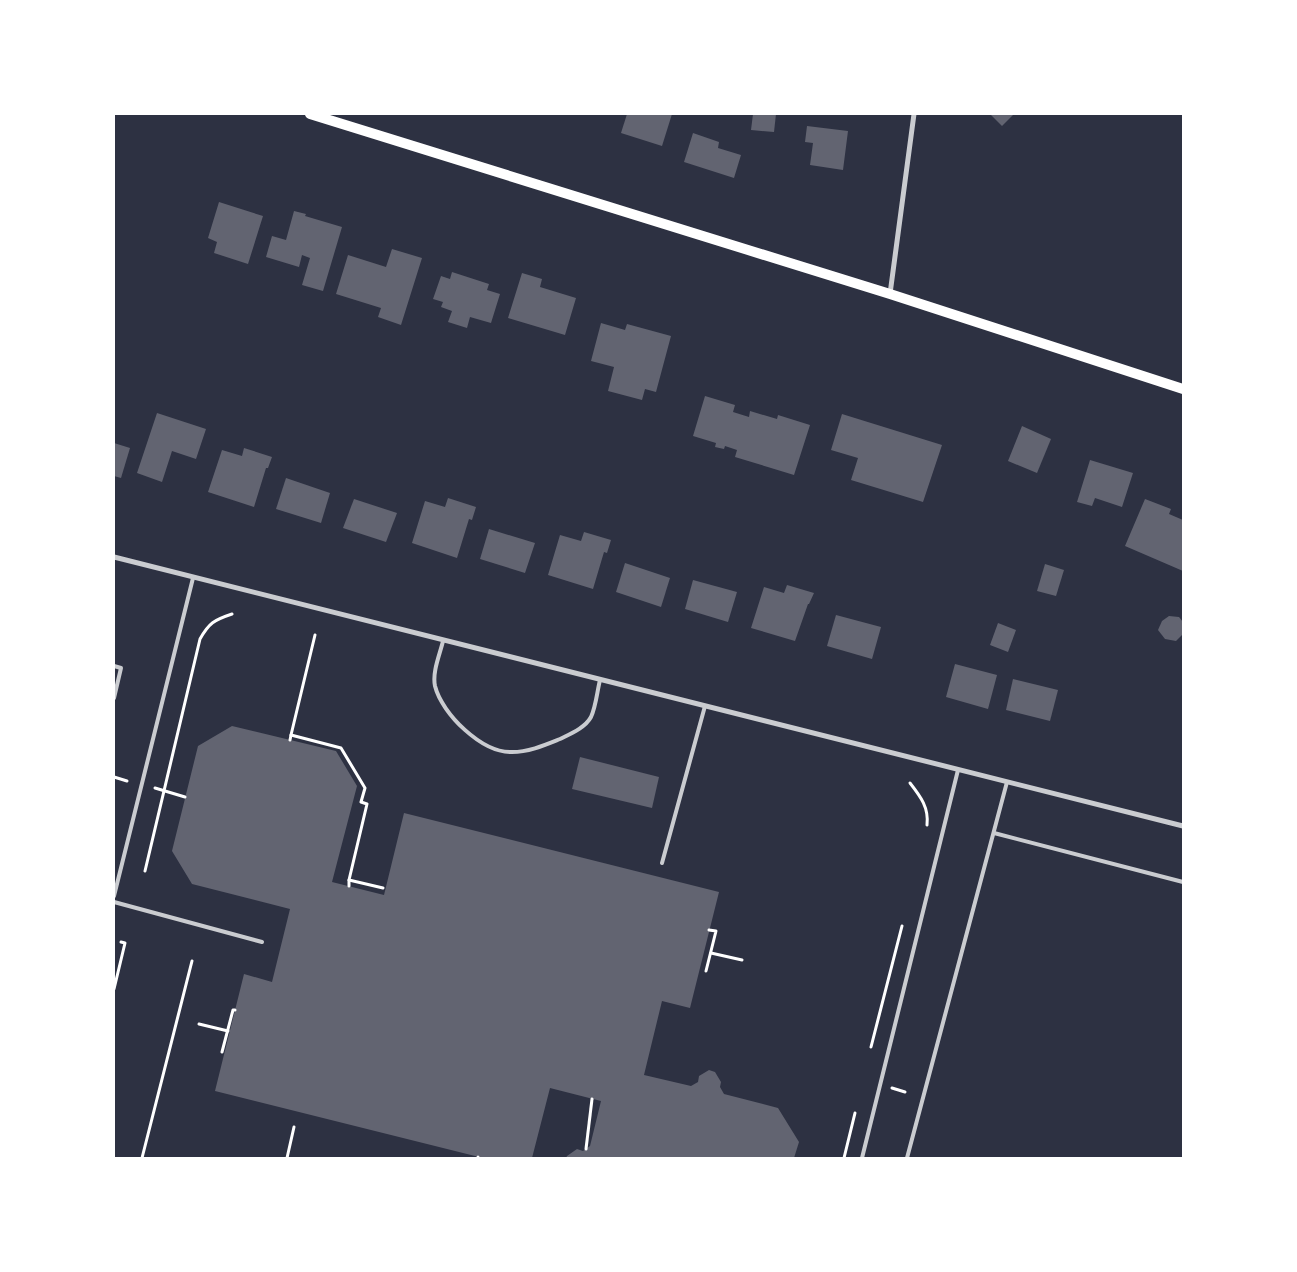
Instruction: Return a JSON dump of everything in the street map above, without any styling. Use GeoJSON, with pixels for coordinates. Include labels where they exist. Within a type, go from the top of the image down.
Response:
{"type":"FeatureCollection","features":[{"type":"Feature","properties":{"kind":"main road"},"geometry":{"type":"LineString","coordinates":[[310,114],[890,294],[1183,389]]}},
{"type":"Feature","properties":{"kind":"street"},"geometry":{"type":"LineString","coordinates":[[890,294],[914,114]]}},
{"type":"Feature","properties":{"kind":"street"},"geometry":{"type":"LineString","coordinates":[[114,557],[1183,826]]}},
{"type":"Feature","properties":{"kind":"lane"},"geometry":{"type":"LineString","coordinates":[[114,896],[193,578]]}},
{"type":"Feature","properties":{"kind":"lane"},"geometry":{"type":"LineString","coordinates":[[444,641],[435,678],[441,699],[468,734],[488,747],[510,752],[529,750],[549,744],[578,730],[590,718],[600,680]]}},
{"type":"Feature","properties":{"kind":"lane"},"geometry":{"type":"LineString","coordinates":[[114,666],[121,668],[114,698]]}},
{"type":"Feature","properties":{"kind":"lane"},"geometry":{"type":"LineString","coordinates":[[662,863],[705,706]]}},
{"type":"Feature","properties":{"kind":"lane"},"geometry":{"type":"LineString","coordinates":[[862,1158],[958,770]]}},
{"type":"Feature","properties":{"kind":"lane"},"geometry":{"type":"LineString","coordinates":[[907,1158],[1007,782]]}},
{"type":"Feature","properties":{"kind":"lane"},"geometry":{"type":"LineString","coordinates":[[994,833],[1183,882]]}},
{"type":"Feature","properties":{"kind":"lane"},"geometry":{"type":"LineString","coordinates":[[114,902],[262,942]]}},
{"type":"Feature","properties":{"kind":"path"},"geometry":{"type":"LineString","coordinates":[[145,871],[200,639],[214,620],[232,614]]}},
{"type":"Feature","properties":{"kind":"path"},"geometry":{"type":"LineString","coordinates":[[290,740],[315,635]]}},
{"type":"Feature","properties":{"kind":"path"},"geometry":{"type":"LineString","coordinates":[[291,735],[341,748],[365,788],[361,802],[367,804],[349,886]]}},
{"type":"Feature","properties":{"kind":"path"},"geometry":{"type":"LineString","coordinates":[[910,784],[923,800],[926,810],[927,827]]}},
{"type":"Feature","properties":{"kind":"path"},"geometry":{"type":"LineString","coordinates":[[349,880],[383,888]]}},
{"type":"Feature","properties":{"kind":"path"},"geometry":{"type":"LineString","coordinates":[[871,1047],[903,922]]}},
{"type":"Feature","properties":{"kind":"path"},"geometry":{"type":"LineString","coordinates":[[706,971],[716,931],[709,930]]}},
{"type":"Feature","properties":{"kind":"path"},"geometry":{"type":"LineString","coordinates":[[114,988],[124,943],[121,942]]}},
{"type":"Feature","properties":{"kind":"path"},"geometry":{"type":"LineString","coordinates":[[711,952],[742,960]]}},
{"type":"Feature","properties":{"kind":"path"},"geometry":{"type":"LineString","coordinates":[[142,1158],[192,961]]}},
{"type":"Feature","properties":{"kind":"path"},"geometry":{"type":"LineString","coordinates":[[222,1052],[233,1010],[235,1010]]}},
{"type":"Feature","properties":{"kind":"path"},"geometry":{"type":"LineString","coordinates":[[199,1024],[228,1031]]}},
{"type":"Feature","properties":{"kind":"path"},"geometry":{"type":"LineString","coordinates":[[586,1149],[592,1098]]}},
{"type":"Feature","properties":{"kind":"path"},"geometry":{"type":"LineString","coordinates":[[844,1158],[855,1113]]}},
{"type":"Feature","properties":{"kind":"path"},"geometry":{"type":"LineString","coordinates":[[286,1158],[294,1127]]}},
{"type":"Feature","properties":{"kind":"building"},"geometry":{"type":"Polygon","coordinates":[[[627,114],[672,114],[662,146],[621,133],[627,114]]]}},
{"type":"Feature","properties":{"kind":"building"},"geometry":{"type":"Polygon","coordinates":[[[753,114],[776,114],[774,132],[751,130],[753,114]]]}},
{"type":"Feature","properties":{"kind":"building"},"geometry":{"type":"Polygon","coordinates":[[[990,114],[1014,114],[1002,126],[990,114]]]}},
{"type":"Feature","properties":{"kind":"building"},"geometry":{"type":"Polygon","coordinates":[[[807,126],[848,131],[843,170],[810,165],[813,143],[805,142],[807,126]]]}},
{"type":"Feature","properties":{"kind":"building"},"geometry":{"type":"Polygon","coordinates":[[[693,133],[719,142],[718,148],[741,155],[734,178],[684,162],[693,133]]]}},
{"type":"Feature","properties":{"kind":"building"},"geometry":{"type":"Polygon","coordinates":[[[219,202],[263,216],[248,264],[214,253],[217,242],[208,238],[219,202]]]}},
{"type":"Feature","properties":{"kind":"building"},"geometry":{"type":"Polygon","coordinates":[[[294,211],[342,227],[323,291],[302,285],[310,258],[302,255],[299,267],[266,257],[272,236],[286,240],[294,211]]]}},
{"type":"Feature","properties":{"kind":"building"},"geometry":{"type":"Polygon","coordinates":[[[392,249],[422,258],[401,325],[378,317],[381,308],[336,294],[348,255],[386,267],[392,249]]]}},
{"type":"Feature","properties":{"kind":"building"},"geometry":{"type":"Polygon","coordinates":[[[452,272],[489,284],[487,290],[500,294],[491,323],[470,317],[467,328],[448,322],[452,311],[441,307],[443,302],[433,299],[441,276],[450,279],[452,272]]]}},
{"type":"Feature","properties":{"kind":"building"},"geometry":{"type":"Polygon","coordinates":[[[522,273],[542,279],[540,287],[576,298],[565,335],[508,318],[522,273]]]}},
{"type":"Feature","properties":{"kind":"building"},"geometry":{"type":"Polygon","coordinates":[[[601,323],[625,330],[627,324],[671,336],[656,392],[645,389],[642,400],[608,391],[614,367],[591,361],[601,323]]]}},
{"type":"Feature","properties":{"kind":"building"},"geometry":{"type":"Polygon","coordinates":[[[705,396],[735,405],[733,412],[749,417],[750,411],[777,419],[778,415],[810,425],[794,475],[735,457],[737,450],[725,446],[724,449],[715,447],[716,443],[693,436],[705,396]]]}},
{"type":"Feature","properties":{"kind":"building"},"geometry":{"type":"Polygon","coordinates":[[[157,413],[206,429],[196,459],[172,451],[162,482],[137,473],[157,413]]]}},
{"type":"Feature","properties":{"kind":"building"},"geometry":{"type":"Polygon","coordinates":[[[842,414],[942,445],[923,502],[851,480],[858,458],[831,450],[842,414]]]}},
{"type":"Feature","properties":{"kind":"building"},"geometry":{"type":"Polygon","coordinates":[[[1022,426],[1051,439],[1037,473],[1008,461],[1022,426]]]}},
{"type":"Feature","properties":{"kind":"building"},"geometry":{"type":"Polygon","coordinates":[[[114,443],[130,448],[121,478],[114,476],[114,443]]]}},
{"type":"Feature","properties":{"kind":"building"},"geometry":{"type":"Polygon","coordinates":[[[244,448],[272,457],[268,468],[266,468],[254,507],[208,492],[222,450],[242,456],[244,448]]]}},
{"type":"Feature","properties":{"kind":"building"},"geometry":{"type":"Polygon","coordinates":[[[1090,460],[1133,473],[1122,507],[1095,498],[1092,506],[1077,502],[1090,460]]]}},
{"type":"Feature","properties":{"kind":"building"},"geometry":{"type":"Polygon","coordinates":[[[286,478],[330,493],[321,523],[276,509],[286,478]]]}},
{"type":"Feature","properties":{"kind":"building"},"geometry":{"type":"Polygon","coordinates":[[[448,498],[476,507],[472,520],[469,519],[457,558],[412,543],[425,501],[445,507],[448,498]]]}},
{"type":"Feature","properties":{"kind":"building"},"geometry":{"type":"Polygon","coordinates":[[[354,499],[397,513],[386,542],[343,528],[354,499]]]}},
{"type":"Feature","properties":{"kind":"building"},"geometry":{"type":"Polygon","coordinates":[[[1145,499],[1171,509],[1169,514],[1183,520],[1183,571],[1125,546],[1145,499]]]}},
{"type":"Feature","properties":{"kind":"building"},"geometry":{"type":"Polygon","coordinates":[[[489,529],[535,543],[525,573],[480,559],[489,529]]]}},
{"type":"Feature","properties":{"kind":"building"},"geometry":{"type":"Polygon","coordinates":[[[584,532],[611,540],[607,553],[604,552],[593,589],[548,575],[560,535],[581,541],[584,532]]]}},
{"type":"Feature","properties":{"kind":"building"},"geometry":{"type":"Polygon","coordinates":[[[625,563],[670,578],[661,607],[616,592],[625,563]]]}},
{"type":"Feature","properties":{"kind":"building"},"geometry":{"type":"Polygon","coordinates":[[[1045,564],[1064,570],[1056,596],[1037,591],[1045,564]]]}},
{"type":"Feature","properties":{"kind":"building"},"geometry":{"type":"Polygon","coordinates":[[[693,580],[737,592],[728,622],[685,609],[693,580]]]}},
{"type":"Feature","properties":{"kind":"building"},"geometry":{"type":"Polygon","coordinates":[[[787,585],[814,593],[808,604],[795,641],[751,628],[764,587],[784,593],[787,585]]]}},
{"type":"Feature","properties":{"kind":"building"},"geometry":{"type":"Polygon","coordinates":[[[836,615],[881,627],[872,659],[827,646],[836,615]]]}},
{"type":"Feature","properties":{"kind":"building"},"geometry":{"type":"Polygon","coordinates":[[[1169,616],[1179,617],[1183,622],[1183,634],[1176,641],[1165,639],[1158,630],[1162,621],[1169,616]]]}},
{"type":"Feature","properties":{"kind":"building"},"geometry":{"type":"Polygon","coordinates":[[[998,623],[1016,630],[1008,652],[990,645],[998,623]]]}},
{"type":"Feature","properties":{"kind":"building"},"geometry":{"type":"Polygon","coordinates":[[[955,664],[997,675],[988,709],[946,697],[955,664]]]}},
{"type":"Feature","properties":{"kind":"building"},"geometry":{"type":"Polygon","coordinates":[[[1013,679],[1058,690],[1050,721],[1006,710],[1013,679]]]}},
{"type":"Feature","properties":{"kind":"building"},"geometry":{"type":"Polygon","coordinates":[[[232,726],[336,751],[357,786],[332,882],[384,895],[404,813],[719,892],[690,1008],[662,1001],[644,1075],[691,1086],[698,1082],[699,1076],[709,1070],[715,1072],[721,1082],[720,1087],[724,1094],[778,1108],[799,1142],[794,1158],[566,1158],[577,1149],[583,1151],[590,1146],[601,1101],[550,1088],[532,1158],[483,1158],[215,1091],[244,974],[272,982],[290,909],[192,884],[172,851],[198,746],[232,726]]]}},
{"type":"Feature","properties":{"kind":"building"},"geometry":{"type":"Polygon","coordinates":[[[580,757],[659,777],[652,808],[572,789],[580,757]]]}}]}
